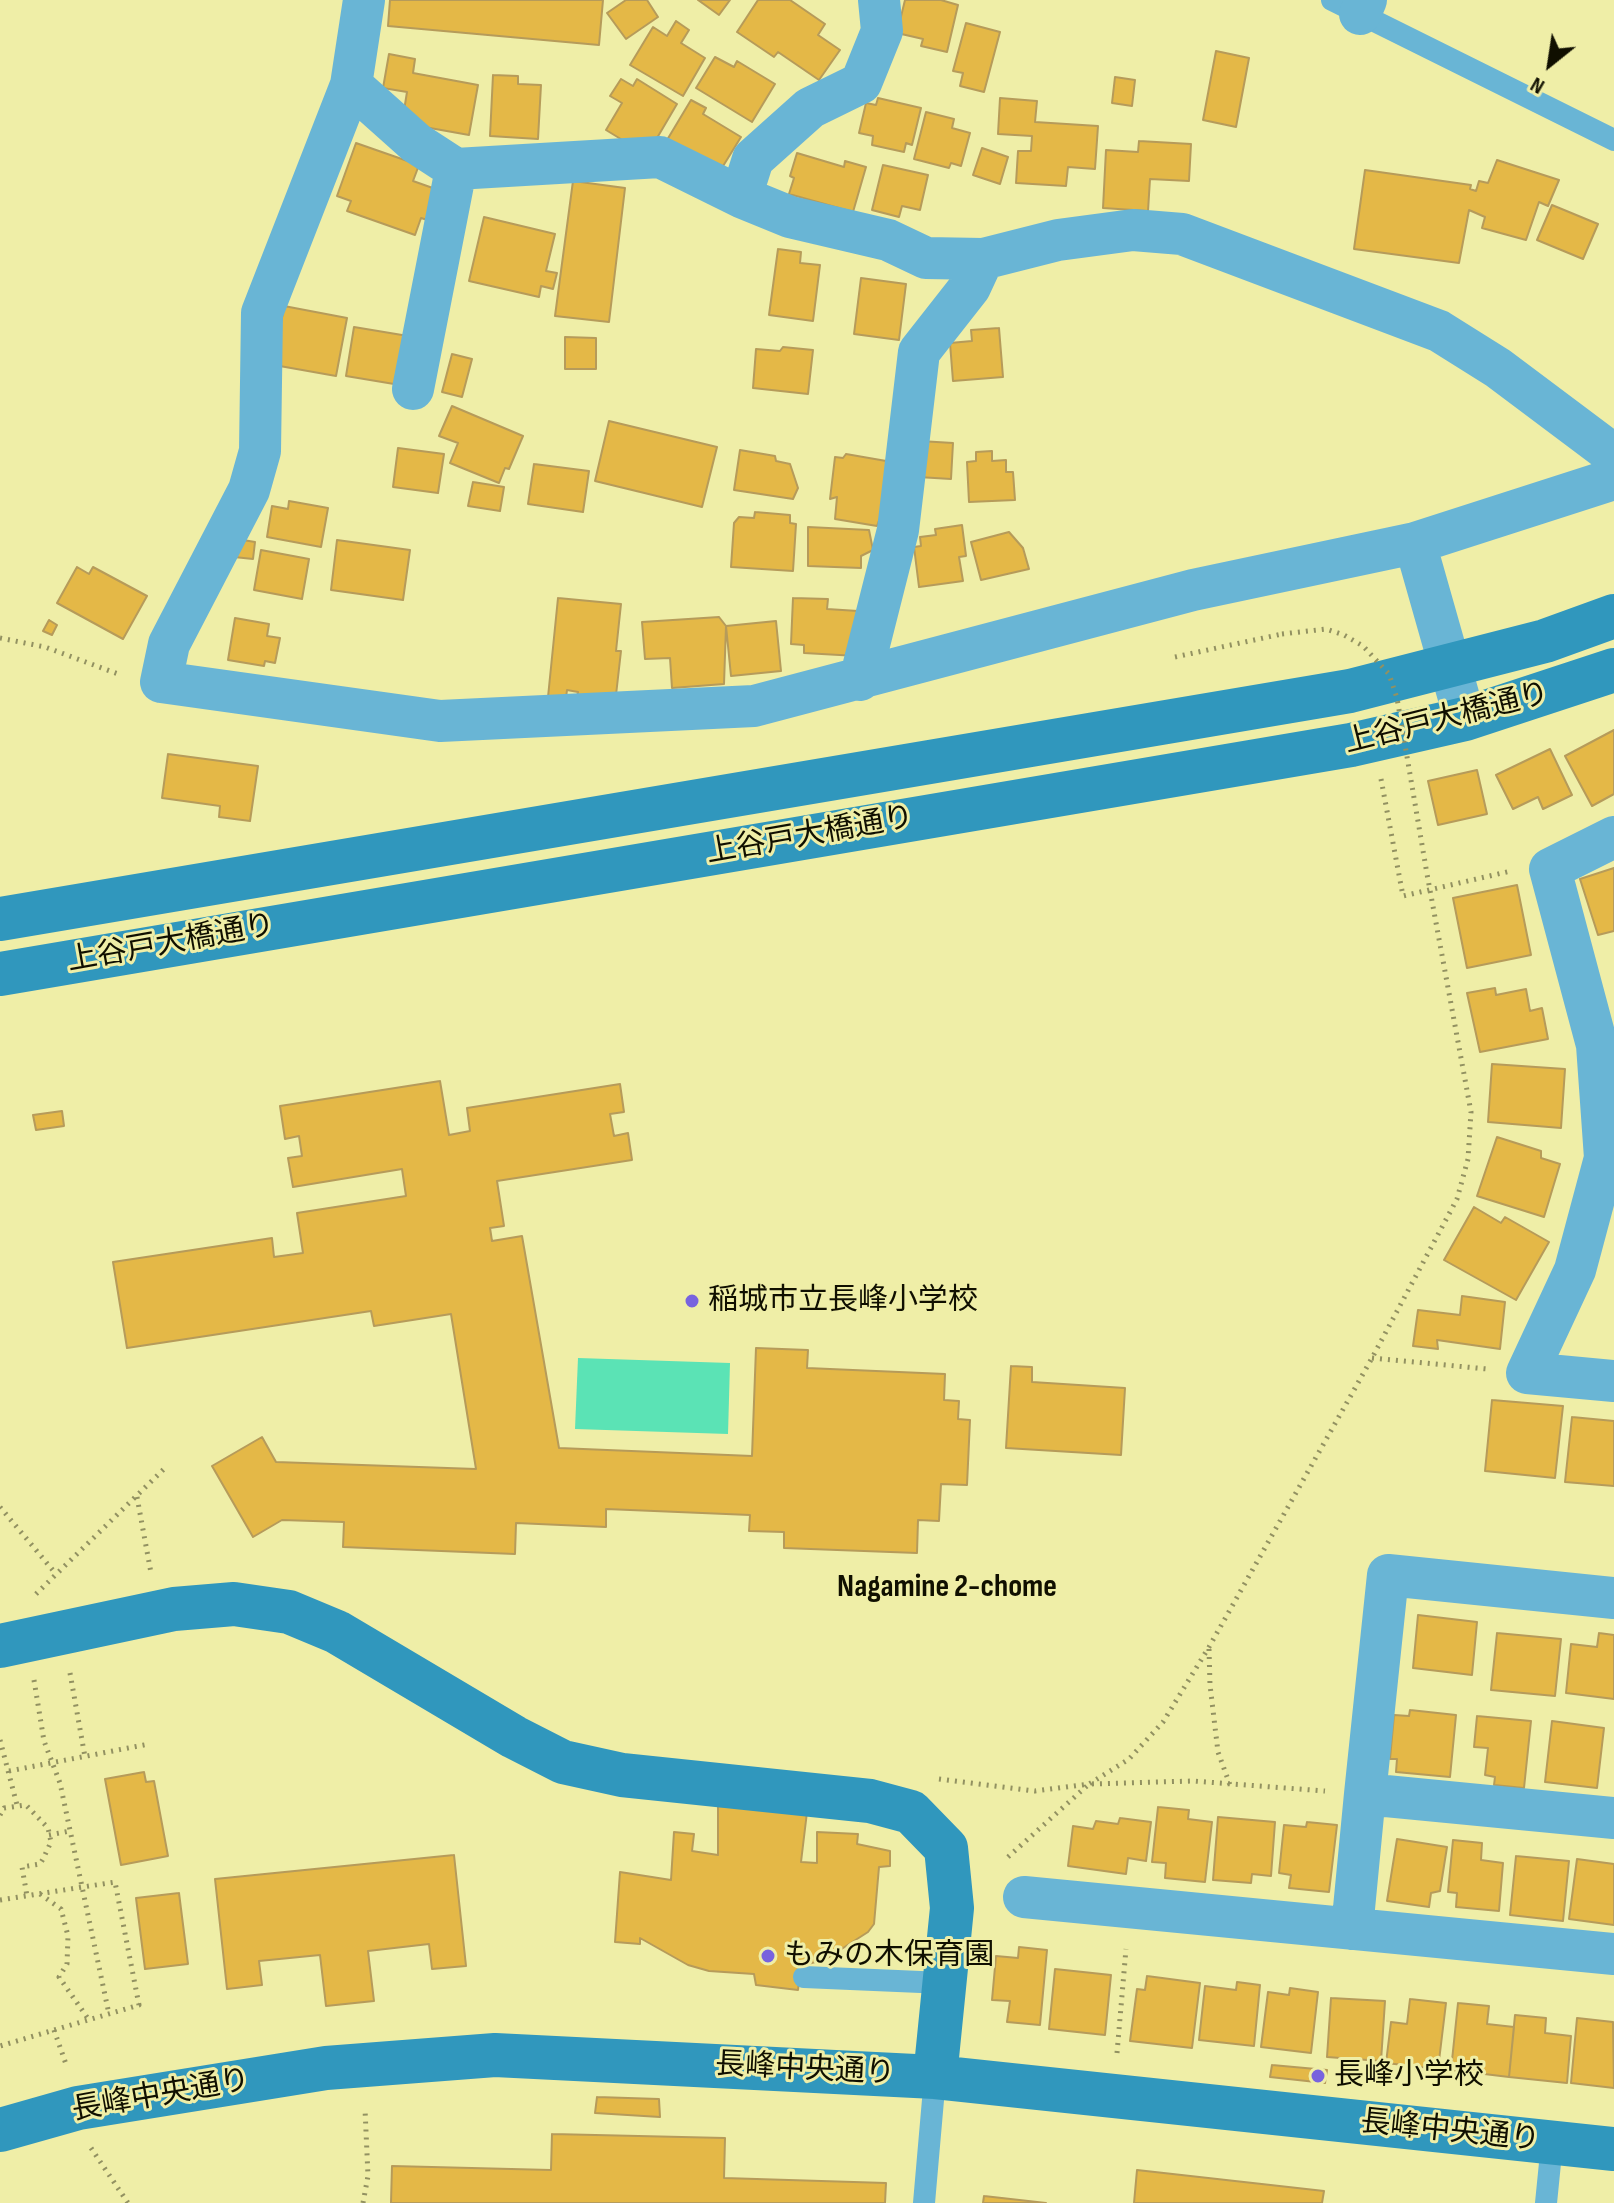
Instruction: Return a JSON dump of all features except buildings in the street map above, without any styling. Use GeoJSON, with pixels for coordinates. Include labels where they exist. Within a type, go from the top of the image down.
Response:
{"type":"FeatureCollection","features":[{"type":"Feature","properties":{"kind":"street"},"geometry":{"type":"LineString","coordinates":[[364,0],[351,85],[262,313],[260,451],[249,490],[169,644],[161,682],[440,721],[754,706],[1193,590],[1415,543],[1614,479]]}},
{"type":"Feature","properties":{"kind":"street"},"geometry":{"type":"LineString","coordinates":[[741,197],[753,159],[810,108],[861,83],[882,31],[879,0]]}},
{"type":"Feature","properties":{"kind":"street"},"geometry":{"type":"LineString","coordinates":[[351,85],[416,143],[456,169],[660,157],[790,217],[888,240],[926,258],[983,259],[1058,240],[1133,230],[1182,234],[1439,331],[1498,368],[1614,455]]}},
{"type":"Feature","properties":{"kind":"street"},"geometry":{"type":"LineString","coordinates":[[413,389],[456,169]]}},
{"type":"Feature","properties":{"kind":"street"},"geometry":{"type":"LineString","coordinates":[[860,680],[898,530],[919,352],[970,287],[983,259]]}},
{"type":"Feature","properties":{"kind":"street"},"geometry":{"type":"LineString","coordinates":[[1415,543],[1465,719]]}},
{"type":"Feature","properties":{"kind":"street","name":"上谷戸大橋通り"},"geometry":{"type":"LineString","coordinates":[[0,919],[1350,691],[1545,641],[1614,616]]}},
{"type":"Feature","properties":{"kind":"street","name":"上谷戸大橋通り"},"geometry":{"type":"LineString","coordinates":[[0,974],[1336,748],[1465,719],[1614,670]]}},
{"type":"Feature","properties":{"kind":"street"},"geometry":{"type":"LineString","coordinates":[[1614,837],[1550,869],[1597,1045],[1609,1158],[1575,1270],[1527,1373],[1614,1381]]}},
{"type":"Feature","properties":{"kind":"street"},"geometry":{"type":"LineString","coordinates":[[1352,1929],[1388,1575],[1614,1598]]}},
{"type":"Feature","properties":{"kind":"street"},"geometry":{"type":"LineString","coordinates":[[0,1646],[174,1609],[234,1604],[289,1612],[337,1632],[514,1737],[563,1762],[622,1775],[870,1801],[911,1812],[946,1848],[952,1908],[935,2077]]}},
{"type":"Feature","properties":{"kind":"street"},"geometry":{"type":"LineString","coordinates":[[1365,1794],[1614,1818]]}},
{"type":"Feature","properties":{"kind":"street"},"geometry":{"type":"LineString","coordinates":[[1011,1882],[1352,1929],[1614,1954]]}},
{"type":"Feature","properties":{"kind":"street","name":"長峰中央通り"},"geometry":{"type":"LineString","coordinates":[[0,2130],[78,2108],[326,2068],[495,2055],[935,2077],[1614,2149]]}},
{"type":"Feature","properties":{"kind":"lane"},"geometry":{"type":"LineString","coordinates":[[1353,5],[1614,140]]}},
{"type":"Feature","properties":{"kind":"lane"},"geometry":{"type":"LineString","coordinates":[[804,1977],[944,1983]]}},
{"type":"Feature","properties":{"kind":"lane"},"geometry":{"type":"LineString","coordinates":[[924,2203],[935,2077]]}},
{"type":"Feature","properties":{"kind":"lane"},"geometry":{"type":"LineString","coordinates":[[1546,2203],[1552,2143]]}},
{"type":"Feature","properties":{"kind":"path"},"geometry":{"type":"LineString","coordinates":[[1011,1882],[1089,1784],[1129,1759],[1163,1722],[1209,1647],[1372,1358],[1457,1199],[1468,1159],[1471,1112],[1397,698],[1389,674],[1363,646],[1326,629],[1282,634],[1175,657]]}},
{"type":"Feature","properties":{"kind":"path"},"geometry":{"type":"LineString","coordinates":[[0,638],[45,647],[99,667]]}},
{"type":"Feature","properties":{"kind":"path"},"geometry":{"type":"LineString","coordinates":[[1379,768],[1403,896],[1513,871]]}},
{"type":"Feature","properties":{"kind":"path"},"geometry":{"type":"LineString","coordinates":[[1372,1358],[1527,1373]]}},
{"type":"Feature","properties":{"kind":"path"},"geometry":{"type":"LineString","coordinates":[[34,1595],[167,1466]]}},
{"type":"Feature","properties":{"kind":"path"},"geometry":{"type":"LineString","coordinates":[[137,1496],[149,1561]]}},
{"type":"Feature","properties":{"kind":"path"},"geometry":{"type":"LineString","coordinates":[[0,1507],[56,1574]]}},
{"type":"Feature","properties":{"kind":"path"},"geometry":{"type":"LineString","coordinates":[[1209,1647],[1218,1752],[1230,1785]]}},
{"type":"Feature","properties":{"kind":"path"},"geometry":{"type":"LineString","coordinates":[[36,1690],[44,1741],[60,1783],[109,2014]]}},
{"type":"Feature","properties":{"kind":"path"},"geometry":{"type":"LineString","coordinates":[[76,1700],[85,1757]]}},
{"type":"Feature","properties":{"kind":"path"},"geometry":{"type":"LineString","coordinates":[[0,1740],[17,1805]]}},
{"type":"Feature","properties":{"kind":"path"},"geometry":{"type":"LineString","coordinates":[[9,1771],[149,1744]]}},
{"type":"Feature","properties":{"kind":"path"},"geometry":{"type":"LineString","coordinates":[[924,1778],[1035,1791],[1089,1784],[1193,1781],[1365,1794]]}},
{"type":"Feature","properties":{"kind":"path"},"geometry":{"type":"LineString","coordinates":[[0,1815],[4,1808],[26,1805],[48,1828],[49,1848],[40,1864],[22,1867],[27,1896]]}},
{"type":"Feature","properties":{"kind":"path"},"geometry":{"type":"LineString","coordinates":[[49,1835],[70,1831]]}},
{"type":"Feature","properties":{"kind":"path"},"geometry":{"type":"LineString","coordinates":[[0,1900],[115,1882],[139,2005],[0,2046]]}},
{"type":"Feature","properties":{"kind":"path"},"geometry":{"type":"LineString","coordinates":[[40,1894],[61,1909],[68,1936],[67,1964],[59,1977],[89,2020]]}},
{"type":"Feature","properties":{"kind":"path"},"geometry":{"type":"LineString","coordinates":[[1117,2053],[1124,1963]]}},
{"type":"Feature","properties":{"kind":"path"},"geometry":{"type":"LineString","coordinates":[[54,2030],[69,2074]]}},
{"type":"Feature","properties":{"kind":"path"},"geometry":{"type":"LineString","coordinates":[[363,2203],[368,2176],[365,2109]]}},
{"type":"Feature","properties":{"kind":"path"},"geometry":{"type":"LineString","coordinates":[[88,2141],[93,2154],[128,2203]]}},
{"type":"Feature","properties":{"kind":"shaded area"},"geometry":{"type":"Polygon","coordinates":[[[578,1358],[730,1363],[728,1434],[575,1429],[578,1358]]]}},
{"type":"Feature","properties":{"kind":"place","name":"稲城市立長峰小学校"},"geometry":{"type":"Point","coordinates":[692,1301]}},
{"type":"Feature","properties":{"kind":"place","name":"もみの木保育園"},"geometry":{"type":"Point","coordinates":[768,1956]}},
{"type":"Feature","properties":{"kind":"place","name":"長峰小学校"},"geometry":{"type":"Point","coordinates":[1318,2076]}},
{"type":"Feature","properties":{"kind":"district","name":"Nagamine 2-chome"},"geometry":{"type":"Point","coordinates":[947,1588]}}]}
